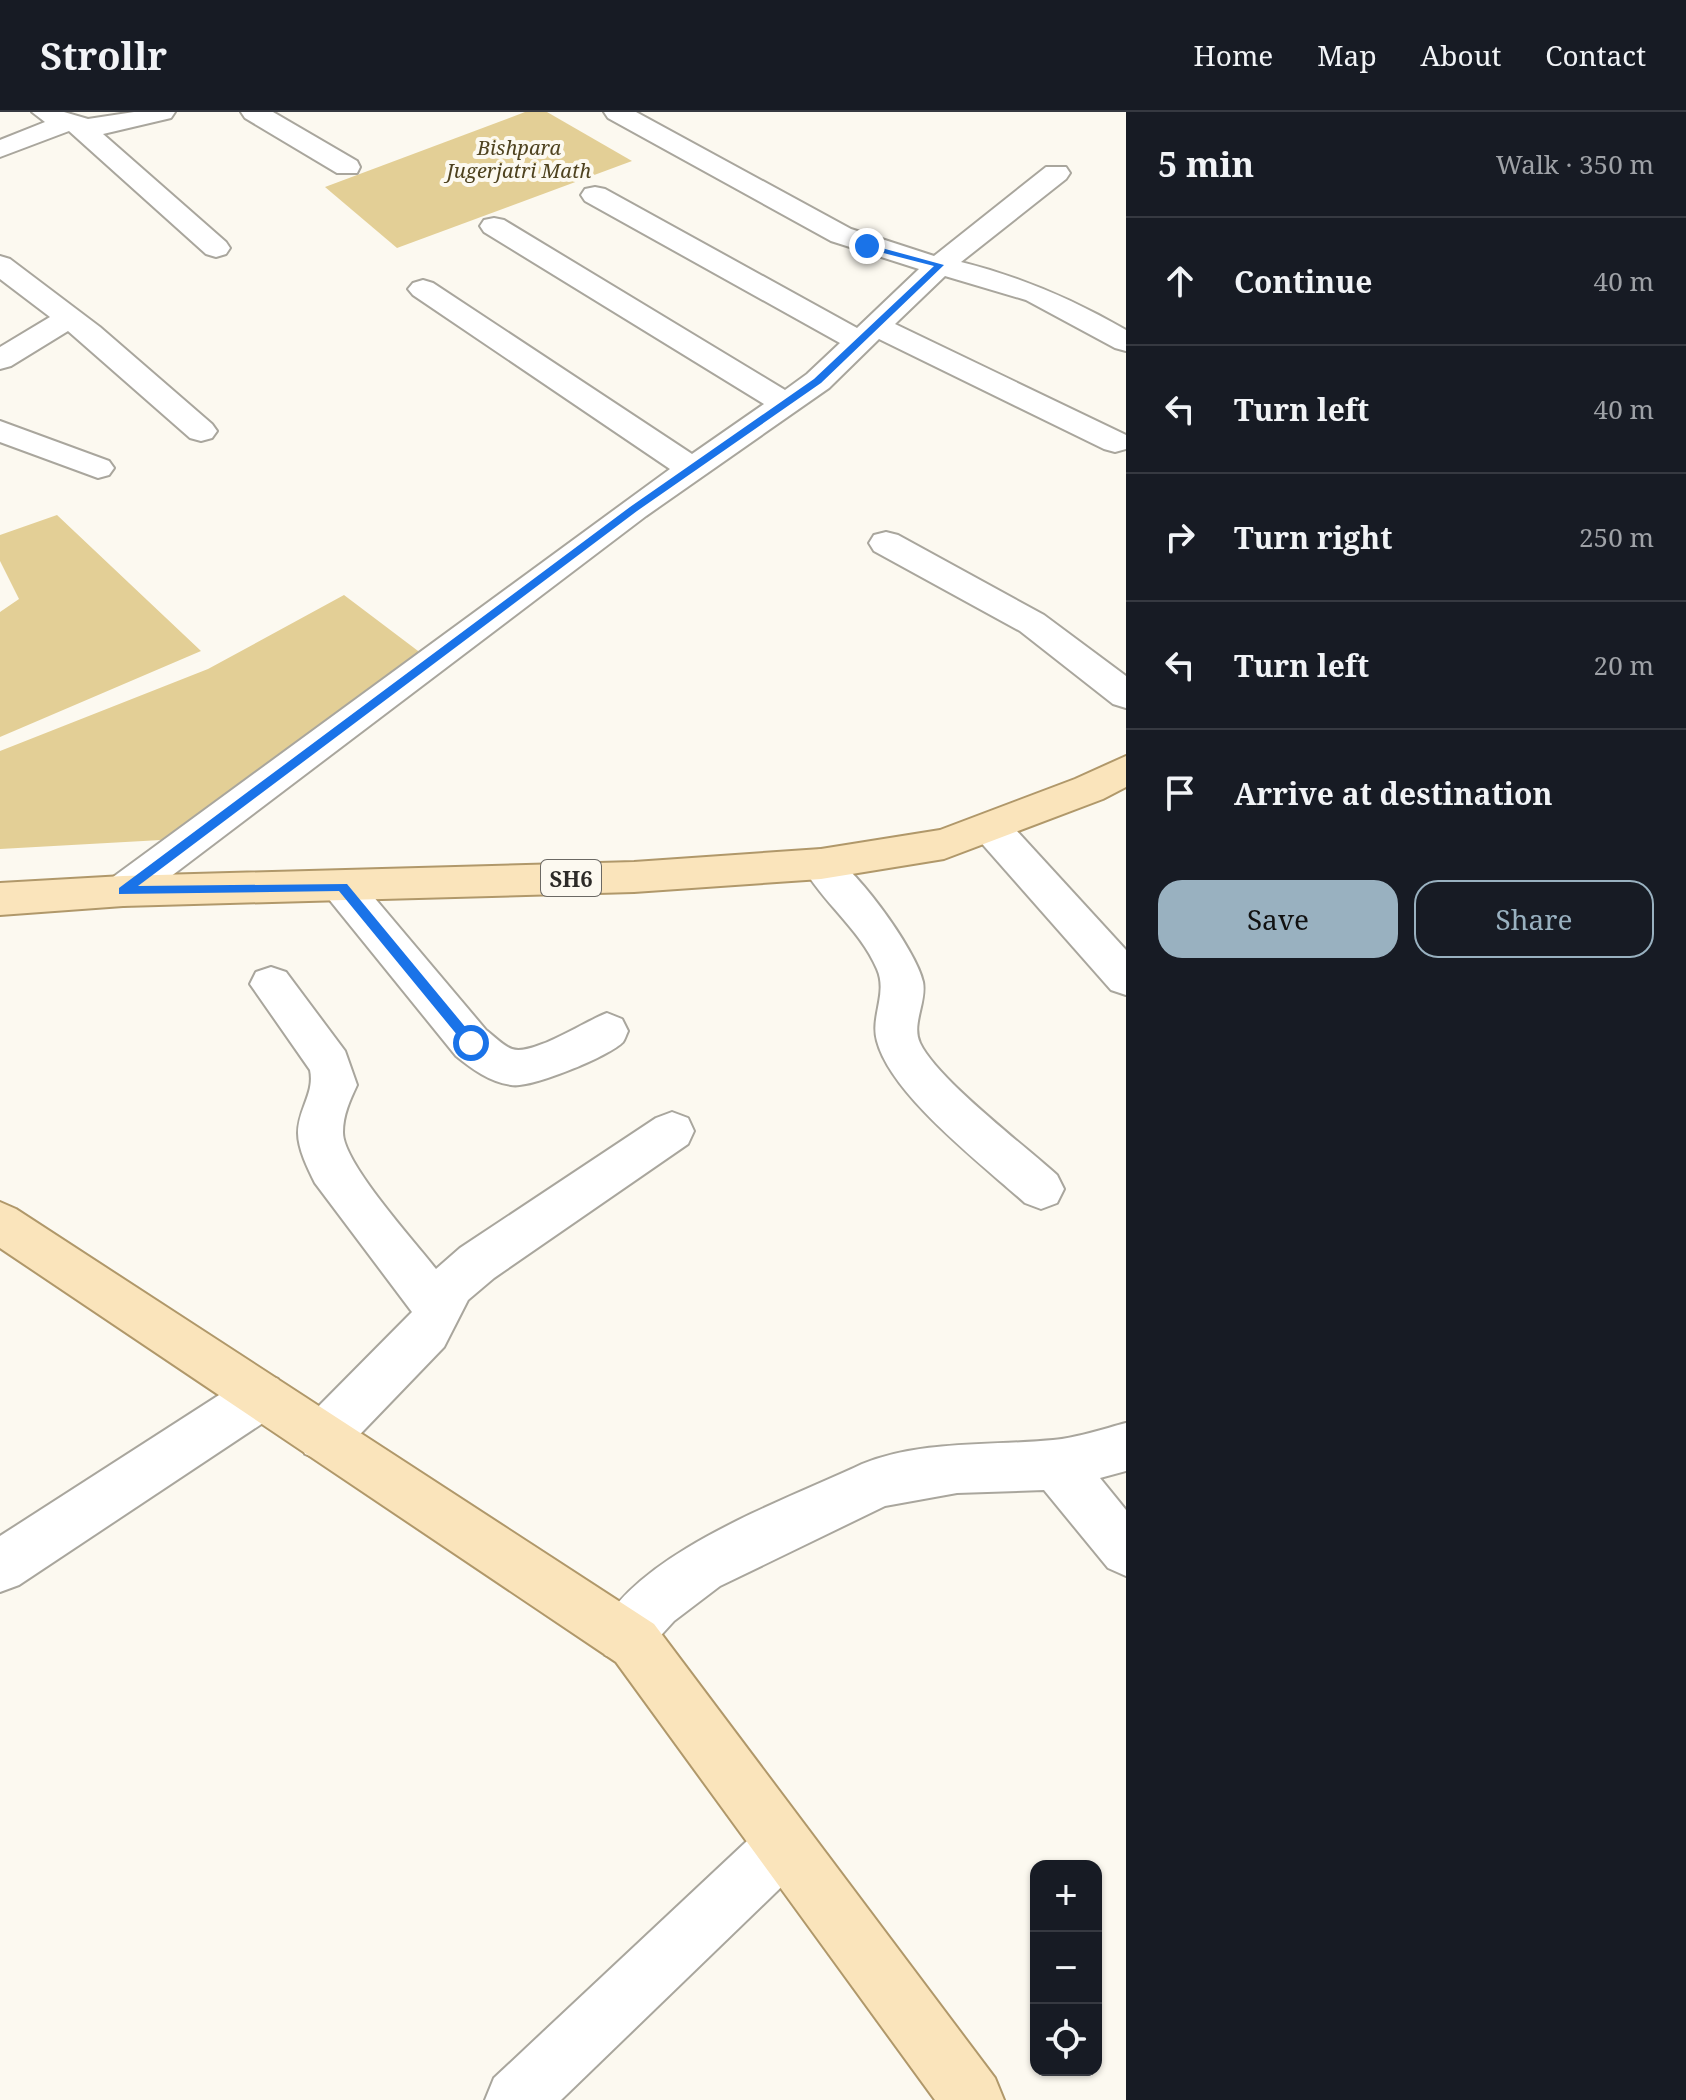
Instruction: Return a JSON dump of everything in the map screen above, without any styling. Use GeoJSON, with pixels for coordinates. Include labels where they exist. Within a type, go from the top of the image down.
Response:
{"type":"FeatureCollection","features":[{"type":"Feature","properties":{"kind":"main road","name":"SH6"},"geometry":{"type":"LineString","coordinates":[[0,899],[123,891],[634,877],[821,864],[944,844],[1089,789],[1126,770]]}},
{"type":"Feature","properties":{"kind":"main road"},"geometry":{"type":"LineString","coordinates":[[0,1223],[635,1643],[973,2100]]}},
{"type":"Feature","properties":{"kind":"street"},"geometry":{"type":"LineString","coordinates":[[0,149],[64,121],[105,128],[162,112]]}},
{"type":"Feature","properties":{"kind":"street"},"geometry":{"type":"LineString","coordinates":[[254,112],[347,167]]}},
{"type":"Feature","properties":{"kind":"street"},"geometry":{"type":"LineString","coordinates":[[617,112],[841,235],[867,246],[1024,290],[1068,308],[1126,342]]}},
{"type":"Feature","properties":{"kind":"street"},"geometry":{"type":"LineString","coordinates":[[64,121],[216,248]]}},
{"type":"Feature","properties":{"kind":"street"},"geometry":{"type":"LineString","coordinates":[[123,891],[691,468],[818,381],[940,265],[1056,173]]}},
{"type":"Feature","properties":{"kind":"street"},"geometry":{"type":"LineString","coordinates":[[595,195],[868,334],[1115,442]]}},
{"type":"Feature","properties":{"kind":"street"},"geometry":{"type":"LineString","coordinates":[[494,226],[784,403]]}},
{"type":"Feature","properties":{"kind":"street"},"geometry":{"type":"LineString","coordinates":[[0,265],[69,318],[201,431]]}},
{"type":"Feature","properties":{"kind":"street"},"geometry":{"type":"LineString","coordinates":[[423,289],[691,468]]}},
{"type":"Feature","properties":{"kind":"street"},"geometry":{"type":"LineString","coordinates":[[0,360],[69,318]]}},
{"type":"Feature","properties":{"kind":"street"},"geometry":{"type":"LineString","coordinates":[[0,431],[98,468]]}},
{"type":"Feature","properties":{"kind":"street"},"geometry":{"type":"LineString","coordinates":[[886,543],[1032,623],[1126,695]]}},
{"type":"Feature","properties":{"kind":"street"},"geometry":{"type":"LineString","coordinates":[[991,828],[1126,978]]}},
{"type":"Feature","properties":{"kind":"street"},"geometry":{"type":"LineString","coordinates":[[821,864],[895,961],[904,1002],[895,1024],[899,1047],[922,1078],[1041,1189]]}},
{"type":"Feature","properties":{"kind":"street"},"geometry":{"type":"LineString","coordinates":[[342,887],[471,1043],[492,1060],[514,1068],[531,1066],[607,1031]]}},
{"type":"Feature","properties":{"kind":"street"},"geometry":{"type":"LineString","coordinates":[[271,984],[330,1064],[335,1085],[324,1110],[320,1135],[331,1169],[438,1309]]}},
{"type":"Feature","properties":{"kind":"street"},"geometry":{"type":"LineString","coordinates":[[323,1437],[427,1331],[451,1285],[477,1263],[672,1131]]}},
{"type":"Feature","properties":{"kind":"street"},"geometry":{"type":"LineString","coordinates":[[0,1566],[261,1396]]}},
{"type":"Feature","properties":{"kind":"street"},"geometry":{"type":"LineString","coordinates":[[624,1636],[655,1602],[701,1567],[880,1482],[957,1468],[1056,1465],[1126,1447]]}},
{"type":"Feature","properties":{"kind":"street"},"geometry":{"type":"LineString","coordinates":[[1056,1465],[1126,1550]]}},
{"type":"Feature","properties":{"kind":"street"},"geometry":{"type":"LineString","coordinates":[[516,2100],[783,1846]]}},
{"type":"Feature","properties":{"kind":"green space","name":"Bishpara Jugerjatri Math"},"geometry":{"type":"Polygon","coordinates":[[[525,112],[547,112],[632,161],[397,248],[325,187],[525,112]]]}},
{"type":"Feature","properties":{"kind":"green space"},"geometry":{"type":"Polygon","coordinates":[[[57,515],[201,651],[0,737],[0,612],[19,599],[0,561],[0,535],[57,515]]]}},
{"type":"Feature","properties":{"kind":"green space"},"geometry":{"type":"Polygon","coordinates":[[[344,595],[430,660],[179,839],[0,849],[0,751],[208,669],[344,595]]]}},
{"type":"Feature","properties":{"kind":"route"},"geometry":{"type":"LineString","coordinates":[[471,1043],[342,887],[123,891],[634,509],[818,381],[940,265],[867,246]]}}]}
